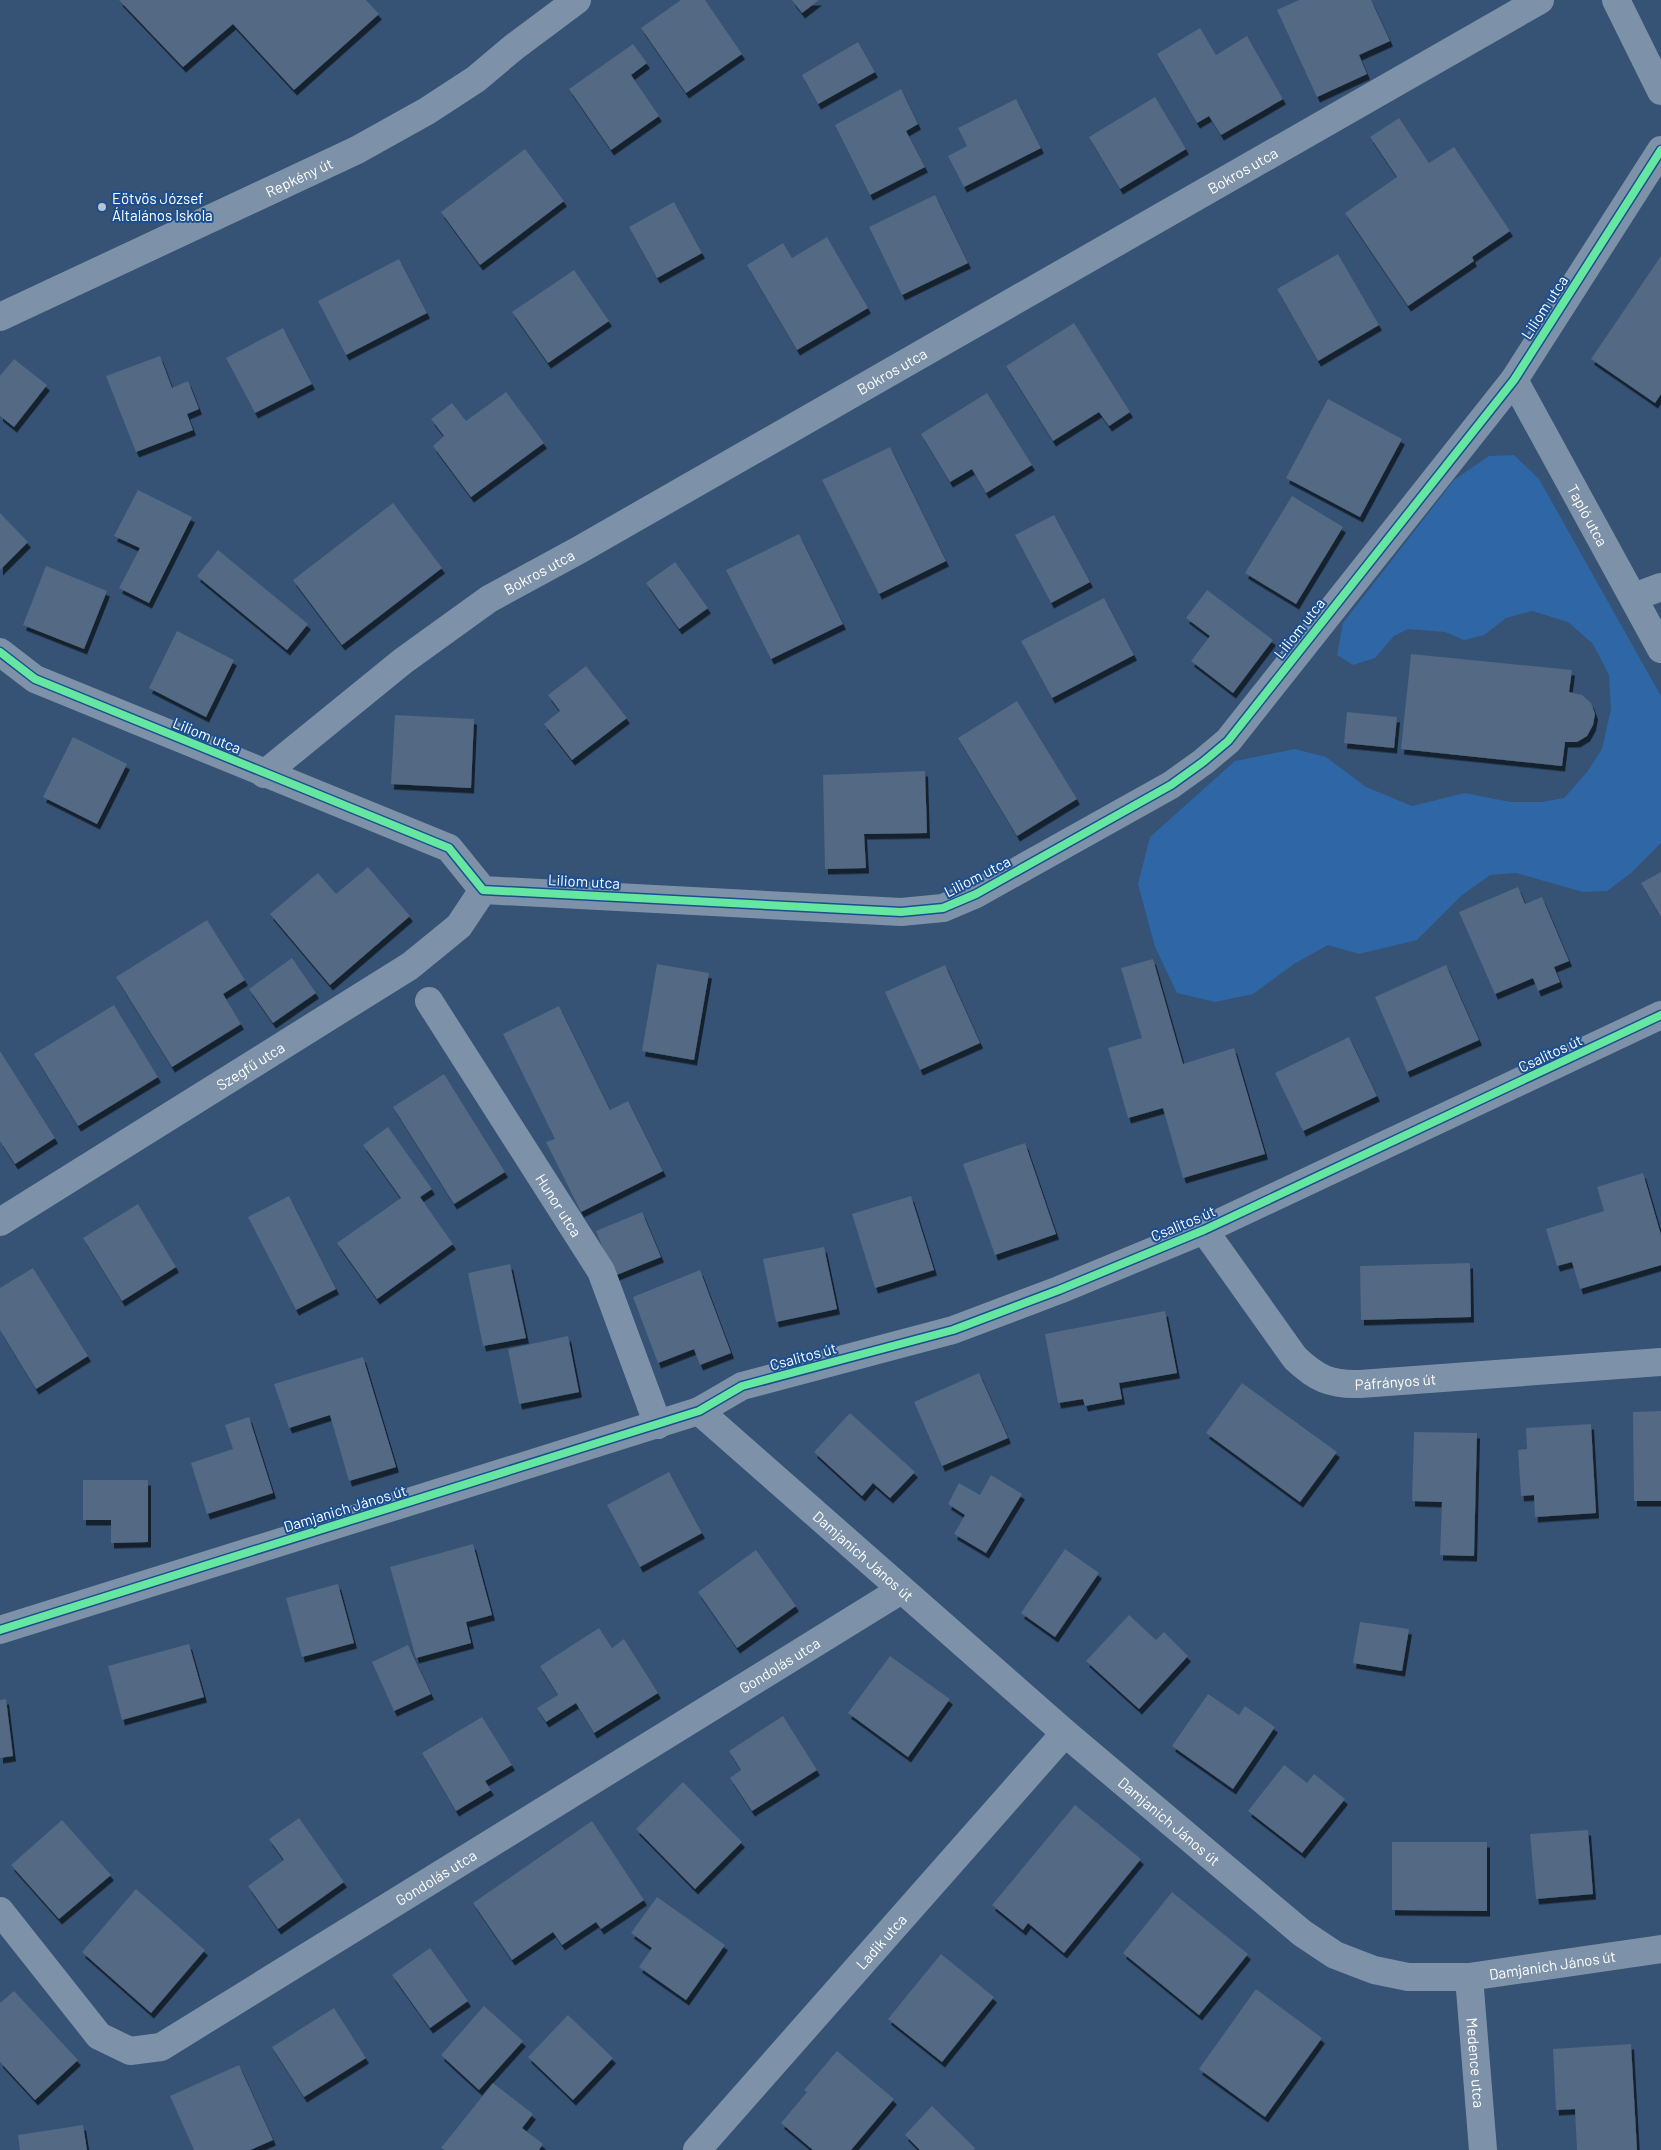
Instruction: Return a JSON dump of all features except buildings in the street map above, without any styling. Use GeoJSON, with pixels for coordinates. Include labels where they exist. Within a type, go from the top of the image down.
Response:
{"type":"FeatureCollection","features":[{"type":"Feature","properties":{"kind":"street","name":"Repkény út"},"geometry":{"type":"LineString","coordinates":[[0,318],[357,150],[427,111],[476,79],[514,47],[577,0]]}},
{"type":"Feature","properties":{"kind":"street","name":"Bokros utca"},"geometry":{"type":"LineString","coordinates":[[264,774],[403,661],[489,599],[587,545],[1540,0]]}},
{"type":"Feature","properties":{"kind":"street"},"geometry":{"type":"LineString","coordinates":[[1616,0],[1661,91]]}},
{"type":"Feature","properties":{"kind":"street","name":"Liliom utca"},"geometry":{"type":"LineString","coordinates":[[0,652],[35,679],[449,848],[483,890],[901,912],[943,908],[976,894],[1171,785],[1204,762],[1228,741],[1514,380],[1661,150]]}},
{"type":"Feature","properties":{"kind":"street","name":"Tapló utca"},"geometry":{"type":"LineString","coordinates":[[1514,380],[1661,649]]}},
{"type":"Feature","properties":{"kind":"street"},"geometry":{"type":"LineString","coordinates":[[1634,597],[1661,587]]}},
{"type":"Feature","properties":{"kind":"street","name":"Szegfű utca"},"geometry":{"type":"LineString","coordinates":[[0,1222],[410,966],[459,926],[483,890]]}},
{"type":"Feature","properties":{"kind":"street","name":"Hunor utca"},"geometry":{"type":"LineString","coordinates":[[429,1001],[601,1271],[658,1425]]}},
{"type":"Feature","properties":{"kind":"street","name":"Csalitos út"},"geometry":{"type":"LineString","coordinates":[[699,1411],[742,1386],[953,1330],[1059,1290],[1204,1230],[1661,1015]]}},
{"type":"Feature","properties":{"kind":"street","name":"Páfrányos út"},"geometry":{"type":"LineString","coordinates":[[1204,1230],[1295,1358],[1310,1372],[1324,1380],[1340,1384],[1360,1384],[1661,1362]]}},
{"type":"Feature","properties":{"kind":"street","name":"Damjanich János út"},"geometry":{"type":"LineString","coordinates":[[0,1630],[699,1411],[1065,1733],[1302,1933],[1335,1955],[1374,1970],[1408,1977],[1469,1976],[1661,1949]]}},
{"type":"Feature","properties":{"kind":"street","name":"Gondolás utca"},"geometry":{"type":"LineString","coordinates":[[0,1911],[100,2036],[130,2051],[160,2047],[901,1590]]}},
{"type":"Feature","properties":{"kind":"street","name":"Ladik utca"},"geometry":{"type":"LineString","coordinates":[[697,2150],[1065,1733]]}},
{"type":"Feature","properties":{"kind":"street","name":"Medence utca"},"geometry":{"type":"LineString","coordinates":[[1469,1976],[1483,2150]]}},
{"type":"Feature","properties":{"kind":"shaded area"},"geometry":{"type":"Polygon","coordinates":[[[1514,455],[1539,479],[1661,696],[1661,843],[1631,873],[1607,891],[1583,892],[1516,873],[1490,875],[1461,896],[1417,940],[1359,954],[1328,945],[1294,964],[1253,994],[1215,1002],[1177,993],[1155,947],[1138,884],[1150,837],[1235,761],[1295,749],[1326,757],[1366,787],[1412,806],[1465,793],[1510,802],[1542,802],[1564,798],[1588,771],[1602,749],[1611,709],[1609,675],[1593,644],[1568,622],[1532,611],[1506,618],[1484,635],[1464,640],[1445,632],[1408,629],[1394,636],[1375,658],[1353,665],[1337,655],[1343,623],[1454,480],[1489,456],[1514,455]]]}},
{"type":"Feature","properties":{"kind":"cycle path"},"geometry":{"type":"LineString","coordinates":[[0,652],[35,679],[449,848],[483,890],[901,912],[943,908],[976,894],[1171,785],[1228,741],[1514,380],[1661,150]]}},
{"type":"Feature","properties":{"kind":"cycle path"},"geometry":{"type":"LineString","coordinates":[[0,1630],[699,1411],[742,1386],[953,1330],[1059,1290],[1204,1230],[1661,1015]]}},
{"type":"Feature","properties":{"kind":"place","name":"Eötvös József Általános Iskola"},"geometry":{"type":"Point","coordinates":[102,207]}}]}
